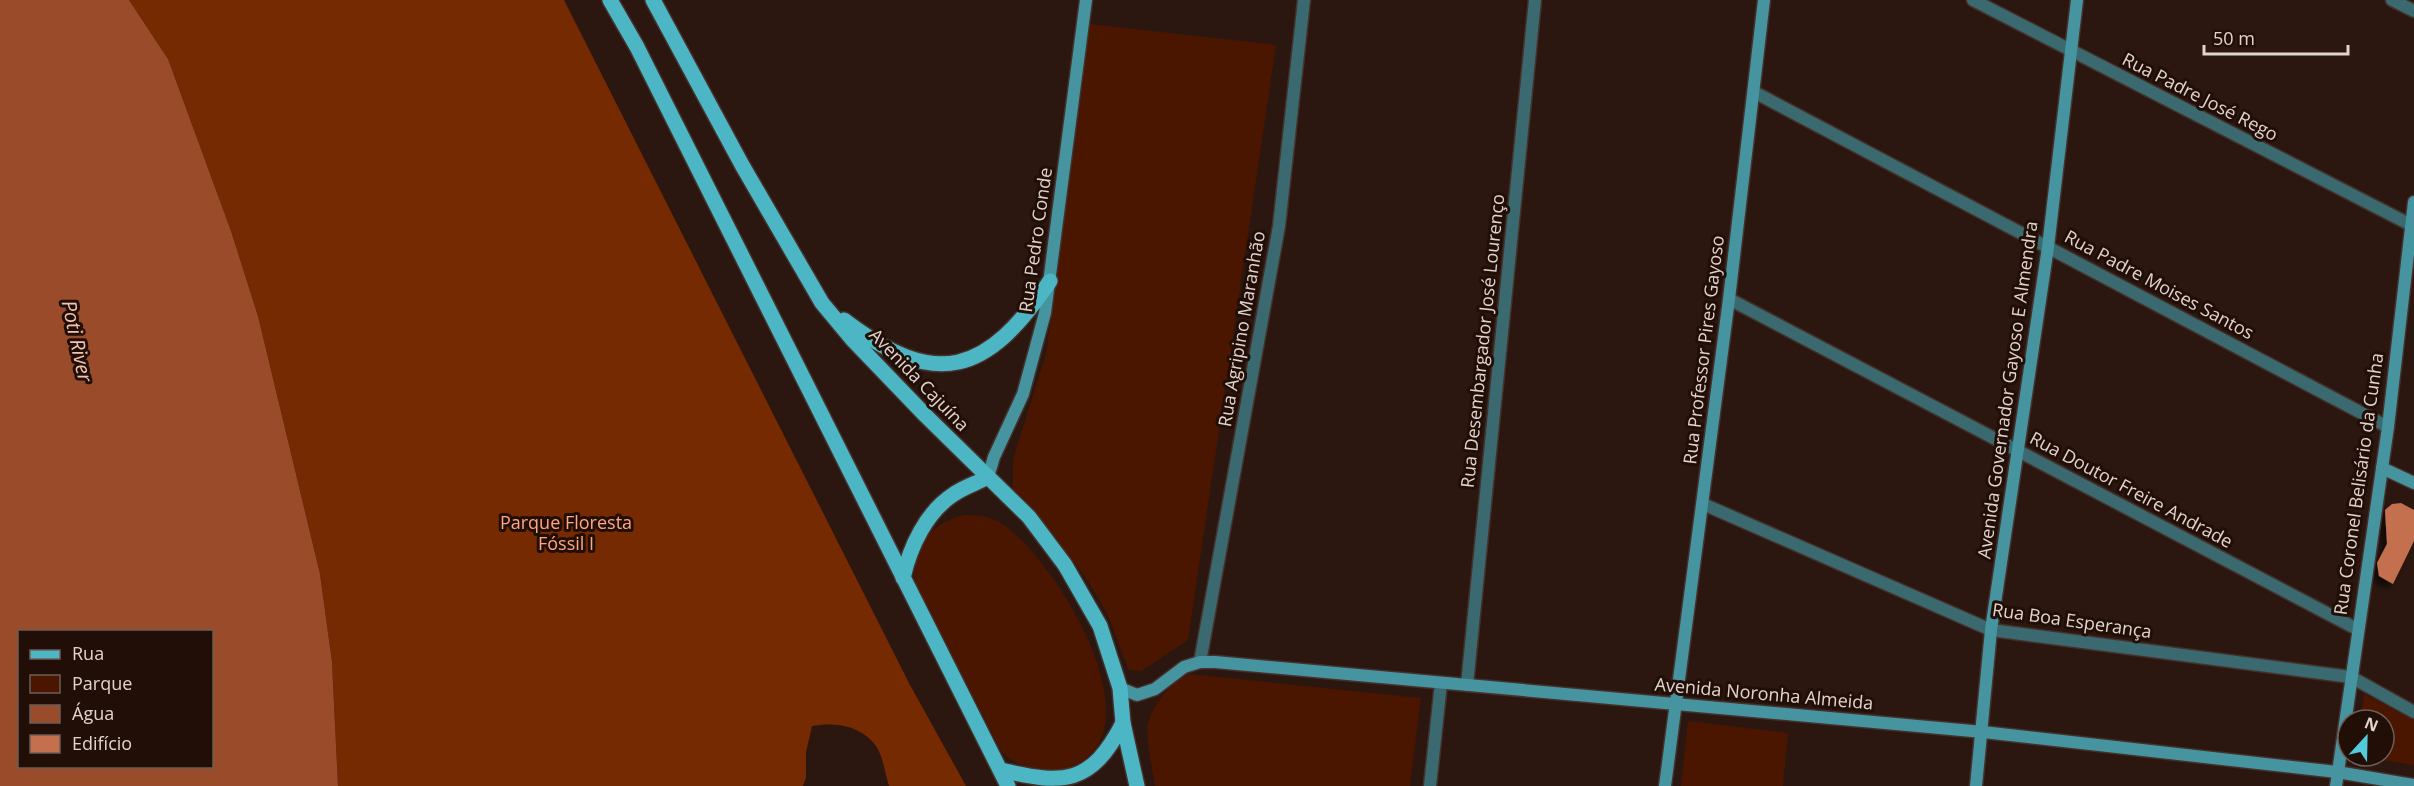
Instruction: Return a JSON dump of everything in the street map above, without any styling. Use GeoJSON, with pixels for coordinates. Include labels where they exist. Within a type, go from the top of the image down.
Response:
{"type":"FeatureCollection","features":[{"type":"Feature","properties":{"kind":"main road"},"geometry":{"type":"LineString","coordinates":[[610,0],[637,47],[1008,786]]}},
{"type":"Feature","properties":{"kind":"main road","name":"Avenida Cajuína"},"geometry":{"type":"LineString","coordinates":[[653,0],[742,165],[822,303],[885,374],[1029,517],[1065,565],[1100,627],[1120,688],[1123,723],[1137,786]]}},
{"type":"Feature","properties":{"kind":"main road","name":"Rua Pedro Conde"},"geometry":{"type":"LineString","coordinates":[[988,477],[994,457],[1023,394],[1038,345],[1050,281],[1086,0]]}},
{"type":"Feature","properties":{"kind":"main road","name":"Rua Professor Pires Gayoso"},"geometry":{"type":"LineString","coordinates":[[1665,786],[1729,298],[1764,0]]}},
{"type":"Feature","properties":{"kind":"main road","name":"Avenida Governador Gayoso E Almendra"},"geometry":{"type":"LineString","coordinates":[[1976,786],[1991,630],[2048,247],[2077,0]]}},
{"type":"Feature","properties":{"kind":"main road","name":"Rua Coronel Belisário da Cunha"},"geometry":{"type":"LineString","coordinates":[[2336,786],[2388,427],[2411,244],[2414,202]]}},
{"type":"Feature","properties":{"kind":"main road"},"geometry":{"type":"LineString","coordinates":[[822,303],[865,337],[889,351],[909,360],[946,365],[973,358],[997,343],[1025,318],[1050,281]]}},
{"type":"Feature","properties":{"kind":"main road"},"geometry":{"type":"LineString","coordinates":[[2382,468],[2414,483]]}},
{"type":"Feature","properties":{"kind":"main road"},"geometry":{"type":"LineString","coordinates":[[903,578],[913,546],[928,520],[952,495],[988,477]]}},
{"type":"Feature","properties":{"kind":"main road"},"geometry":{"type":"LineString","coordinates":[[1120,688],[1137,695],[1155,689],[1184,667],[1200,662]]}},
{"type":"Feature","properties":{"kind":"main road","name":"Avenida Noronha Almeida"},"geometry":{"type":"LineString","coordinates":[[1200,662],[1983,732],[2337,772],[2414,785]]}},
{"type":"Feature","properties":{"kind":"main road"},"geometry":{"type":"LineString","coordinates":[[1001,770],[1035,778],[1058,779],[1077,775],[1099,761],[1111,747],[1123,723]]}},
{"type":"Feature","properties":{"kind":"street","name":"Rua Agripino Maranhão"},"geometry":{"type":"LineString","coordinates":[[1200,662],[1279,226],[1304,0]]}},
{"type":"Feature","properties":{"kind":"street","name":"Rua Desembargador José Lourenço"},"geometry":{"type":"LineString","coordinates":[[1467,685],[1535,0]]}},
{"type":"Feature","properties":{"kind":"street","name":"Rua Padre José Rego"},"geometry":{"type":"LineString","coordinates":[[1973,0],[2411,225]]}},
{"type":"Feature","properties":{"kind":"street"},"geometry":{"type":"LineString","coordinates":[[2392,0],[2414,11]]}},
{"type":"Feature","properties":{"kind":"street","name":"Rua Padre Moises Santos"},"geometry":{"type":"LineString","coordinates":[[1754,92],[2388,427]]}},
{"type":"Feature","properties":{"kind":"street","name":"Rua Doutor Freire Andrade"},"geometry":{"type":"LineString","coordinates":[[1729,298],[2357,629]]}},
{"type":"Feature","properties":{"kind":"street","name":"Rua Boa Esperança"},"geometry":{"type":"LineString","coordinates":[[1703,504],[1991,630],[2350,677],[2414,712]]}},
{"type":"Feature","properties":{"kind":"street"},"geometry":{"type":"LineString","coordinates":[[1430,786],[1441,682]]}},
{"type":"Feature","properties":{"kind":"green space","name":"Parque Floresta Fóssil I"},"geometry":{"type":"Polygon","coordinates":[[[129,0],[564,0],[910,685],[966,786],[889,786],[880,755],[870,739],[855,729],[829,724],[812,726],[806,752],[806,777],[803,786],[338,786],[332,662],[320,574],[258,316],[231,231],[168,59],[129,0]]]}},
{"type":"Feature","properties":{"kind":"green space"},"geometry":{"type":"Polygon","coordinates":[[[1090,24],[1276,45],[1188,640],[1141,671],[1129,670],[1109,617],[1086,578],[1063,548],[1013,493],[1013,459],[1046,354],[1090,24]]]}},
{"type":"Feature","properties":{"kind":"green space"},"geometry":{"type":"Polygon","coordinates":[[[964,515],[982,516],[995,520],[1022,541],[1048,571],[1072,608],[1092,649],[1104,689],[1105,725],[1091,754],[1060,770],[1044,771],[1028,768],[1002,752],[915,584],[916,560],[925,539],[941,524],[964,515]]]}},
{"type":"Feature","properties":{"kind":"green space"},"geometry":{"type":"Polygon","coordinates":[[[1189,674],[1421,698],[1410,786],[1155,786],[1148,746],[1147,730],[1150,716],[1164,695],[1189,674]]]}},
{"type":"Feature","properties":{"kind":"green space"},"geometry":{"type":"Polygon","coordinates":[[[2364,694],[2391,708],[2362,708],[2364,694]]]}},
{"type":"Feature","properties":{"kind":"green space"},"geometry":{"type":"Polygon","coordinates":[[[2396,711],[2414,720],[2414,765],[2396,762],[2396,711]]]}},
{"type":"Feature","properties":{"kind":"green space"},"geometry":{"type":"Polygon","coordinates":[[[1688,721],[1788,733],[1783,786],[1681,786],[1688,721]]]}},
{"type":"Feature","properties":{"kind":"water","name":"Poti River"},"geometry":{"type":"Polygon","coordinates":[[[0,0],[129,0],[168,59],[231,231],[258,316],[320,574],[332,662],[338,786],[0,786],[0,0]]]}},
{"type":"Feature","properties":{"kind":"building"},"geometry":{"type":"Polygon","coordinates":[[[2401,503],[2414,510],[2414,541],[2393,584],[2379,576],[2377,563],[2387,544],[2385,510],[2392,504],[2401,503]]]}}]}
